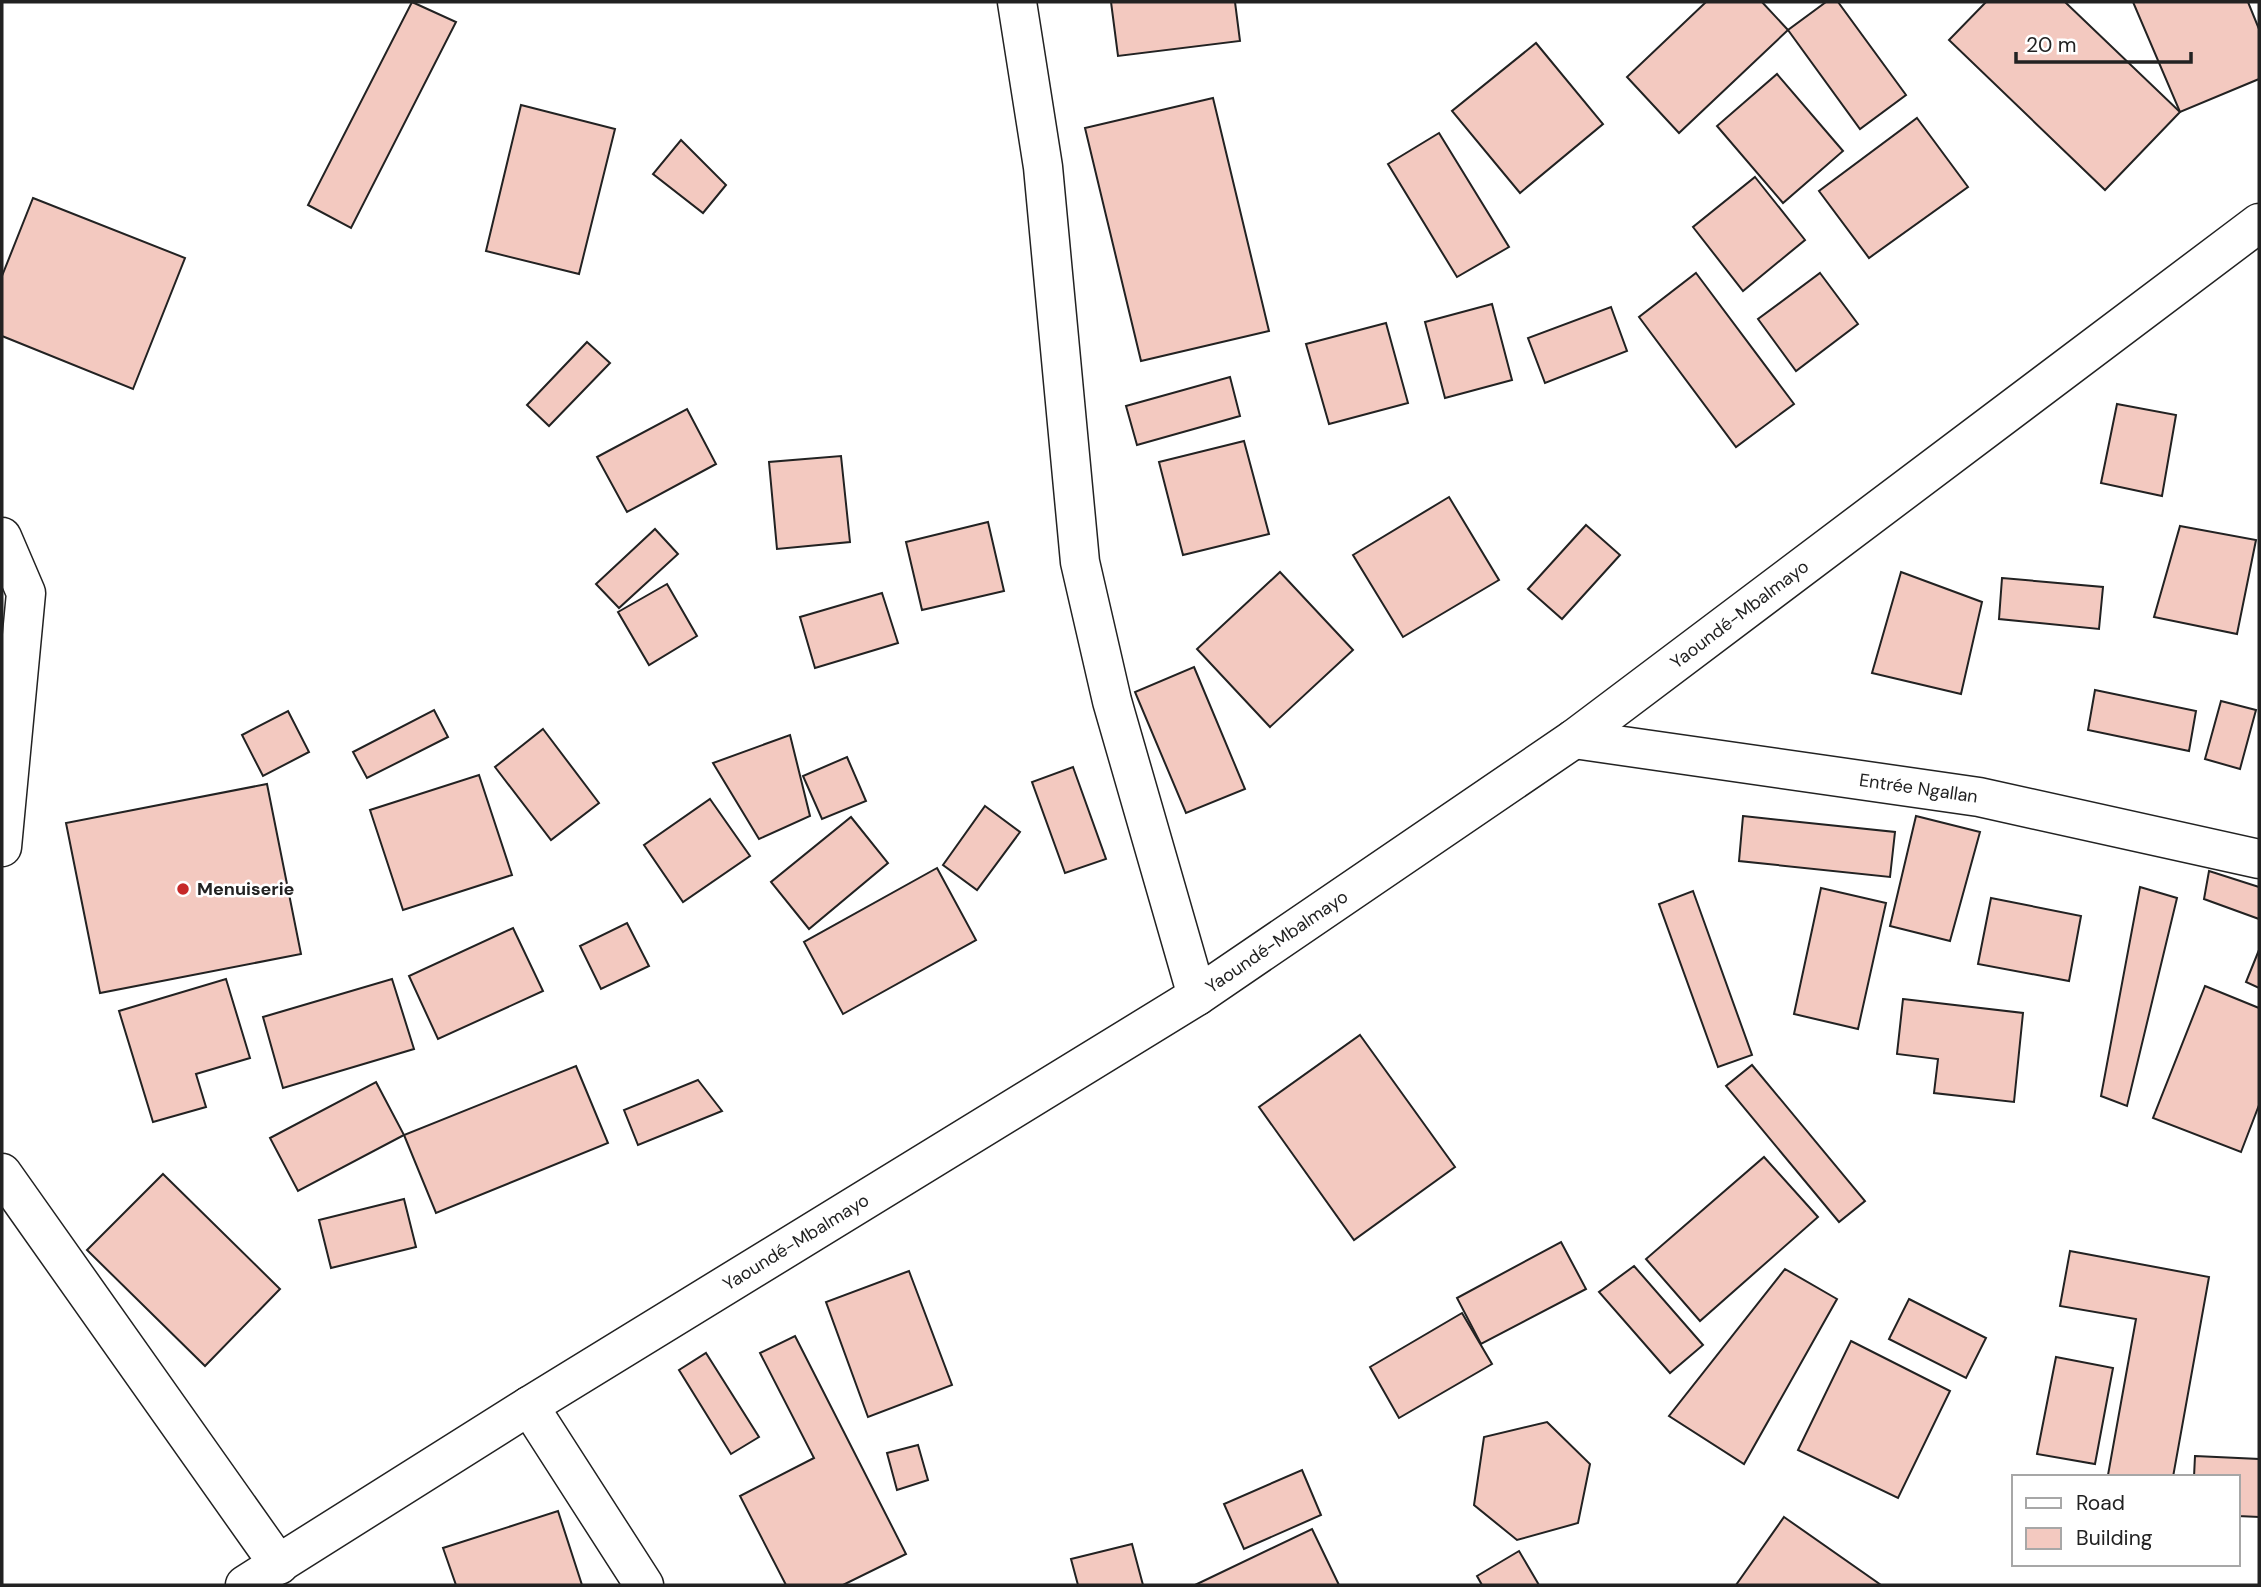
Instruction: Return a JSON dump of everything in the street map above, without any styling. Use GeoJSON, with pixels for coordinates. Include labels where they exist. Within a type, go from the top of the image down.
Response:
{"type":"FeatureCollection","features":[{"type":"Feature","properties":{"kind":"main road"},"geometry":{"type":"LineString","coordinates":[[1017,2],[1043,167],[1080,562],[1112,701],[1197,996]]}},
{"type":"Feature","properties":{"kind":"main road","name":"Yaoundé-Mbalmayo"},"geometry":{"type":"LineString","coordinates":[[245,1585],[529,1406],[1197,996],[1574,739],[2259,223]]}},
{"type":"Feature","properties":{"kind":"main road"},"geometry":{"type":"LineString","coordinates":[[2,537],[26,593],[2,847]]}},
{"type":"Feature","properties":{"kind":"main road","name":"Entrée Ngallan"},"geometry":{"type":"LineString","coordinates":[[1574,739],[1979,797],[2259,859]]}},
{"type":"Feature","properties":{"kind":"main road"},"geometry":{"type":"LineString","coordinates":[[2,1173],[279,1565]]}},
{"type":"Feature","properties":{"kind":"main road"},"geometry":{"type":"LineString","coordinates":[[529,1406],[644,1585]]}},
{"type":"Feature","properties":{"kind":"building"},"geometry":{"type":"Polygon","coordinates":[[[412,2],[456,22],[351,228],[308,205],[412,2]]]}},
{"type":"Feature","properties":{"kind":"building"},"geometry":{"type":"Polygon","coordinates":[[[1111,2],[1235,2],[1240,41],[1118,56],[1111,2]]]}},
{"type":"Feature","properties":{"kind":"building"},"geometry":{"type":"Polygon","coordinates":[[[1706,2],[1762,2],[1788,30],[1679,133],[1627,77],[1706,2]]]}},
{"type":"Feature","properties":{"kind":"building"},"geometry":{"type":"Polygon","coordinates":[[[1826,2],[1838,2],[1906,95],[1860,129],[1788,30],[1826,2]]]}},
{"type":"Feature","properties":{"kind":"building"},"geometry":{"type":"Polygon","coordinates":[[[1986,2],[2065,2],[2180,112],[2105,190],[1949,40],[1986,2]]]}},
{"type":"Feature","properties":{"kind":"building"},"geometry":{"type":"Polygon","coordinates":[[[2133,2],[2248,2],[2259,29],[2259,79],[2180,112],[2133,2]]]}},
{"type":"Feature","properties":{"kind":"building"},"geometry":{"type":"Polygon","coordinates":[[[1536,43],[1603,124],[1520,193],[1452,111],[1536,43]]]}},
{"type":"Feature","properties":{"kind":"building"},"geometry":{"type":"Polygon","coordinates":[[[1777,74],[1843,151],[1783,203],[1717,126],[1777,74]]]}},
{"type":"Feature","properties":{"kind":"building"},"geometry":{"type":"Polygon","coordinates":[[[1213,98],[1269,331],[1141,361],[1085,128],[1213,98]]]}},
{"type":"Feature","properties":{"kind":"building"},"geometry":{"type":"Polygon","coordinates":[[[521,105],[615,129],[579,274],[486,251],[521,105]]]}},
{"type":"Feature","properties":{"kind":"building"},"geometry":{"type":"Polygon","coordinates":[[[1917,118],[1968,187],[1869,258],[1819,191],[1917,118]]]}},
{"type":"Feature","properties":{"kind":"building"},"geometry":{"type":"Polygon","coordinates":[[[1439,133],[1509,247],[1457,277],[1388,164],[1439,133]]]}},
{"type":"Feature","properties":{"kind":"building"},"geometry":{"type":"Polygon","coordinates":[[[681,140],[726,185],[703,213],[653,174],[681,140]]]}},
{"type":"Feature","properties":{"kind":"building"},"geometry":{"type":"Polygon","coordinates":[[[1755,177],[1805,240],[1743,291],[1693,227],[1755,177]]]}},
{"type":"Feature","properties":{"kind":"building"},"geometry":{"type":"Polygon","coordinates":[[[33,198],[185,258],[133,389],[2,336],[2,276],[33,198]]]}},
{"type":"Feature","properties":{"kind":"building"},"geometry":{"type":"Polygon","coordinates":[[[1696,273],[1794,404],[1736,447],[1639,317],[1696,273]]]}},
{"type":"Feature","properties":{"kind":"building"},"geometry":{"type":"Polygon","coordinates":[[[1820,273],[1858,324],[1796,371],[1758,319],[1820,273]]]}},
{"type":"Feature","properties":{"kind":"building"},"geometry":{"type":"Polygon","coordinates":[[[1492,304],[1512,380],[1445,398],[1425,322],[1492,304]]]}},
{"type":"Feature","properties":{"kind":"building"},"geometry":{"type":"Polygon","coordinates":[[[1611,307],[1627,351],[1545,383],[1528,338],[1611,307]]]}},
{"type":"Feature","properties":{"kind":"building"},"geometry":{"type":"Polygon","coordinates":[[[1386,323],[1408,403],[1329,424],[1306,344],[1386,323]]]}},
{"type":"Feature","properties":{"kind":"building"},"geometry":{"type":"Polygon","coordinates":[[[587,342],[610,363],[549,426],[527,405],[587,342]]]}},
{"type":"Feature","properties":{"kind":"building"},"geometry":{"type":"Polygon","coordinates":[[[1230,377],[1240,416],[1137,445],[1126,406],[1230,377]]]}},
{"type":"Feature","properties":{"kind":"building"},"geometry":{"type":"Polygon","coordinates":[[[2117,404],[2176,415],[2162,496],[2101,483],[2117,404]]]}},
{"type":"Feature","properties":{"kind":"building"},"geometry":{"type":"Polygon","coordinates":[[[687,409],[716,464],[627,512],[597,457],[687,409]]]}},
{"type":"Feature","properties":{"kind":"building"},"geometry":{"type":"Polygon","coordinates":[[[1244,441],[1269,534],[1183,555],[1159,462],[1244,441]]]}},
{"type":"Feature","properties":{"kind":"building"},"geometry":{"type":"Polygon","coordinates":[[[841,456],[850,542],[777,549],[769,462],[841,456]]]}},
{"type":"Feature","properties":{"kind":"building"},"geometry":{"type":"Polygon","coordinates":[[[1449,497],[1499,580],[1403,637],[1353,555],[1449,497]]]}},
{"type":"Feature","properties":{"kind":"building"},"geometry":{"type":"Polygon","coordinates":[[[988,522],[1004,591],[922,610],[906,542],[988,522]]]}},
{"type":"Feature","properties":{"kind":"building"},"geometry":{"type":"Polygon","coordinates":[[[1586,525],[1620,555],[1562,619],[1528,589],[1586,525]]]}},
{"type":"Feature","properties":{"kind":"building"},"geometry":{"type":"Polygon","coordinates":[[[2180,526],[2256,540],[2237,634],[2154,617],[2180,526]]]}},
{"type":"Feature","properties":{"kind":"building"},"geometry":{"type":"Polygon","coordinates":[[[655,529],[678,554],[619,608],[596,584],[655,529]]]}},
{"type":"Feature","properties":{"kind":"building"},"geometry":{"type":"Polygon","coordinates":[[[1280,572],[1353,650],[1270,727],[1197,649],[1280,572]]]}},
{"type":"Feature","properties":{"kind":"building"},"geometry":{"type":"Polygon","coordinates":[[[1901,572],[1982,602],[1961,694],[1872,673],[1901,572]]]}},
{"type":"Feature","properties":{"kind":"building"},"geometry":{"type":"Polygon","coordinates":[[[2002,578],[2103,587],[2099,629],[1999,619],[2002,578]]]}},
{"type":"Feature","properties":{"kind":"building"},"geometry":{"type":"Polygon","coordinates":[[[667,584],[697,636],[649,665],[618,612],[667,584]]]}},
{"type":"Feature","properties":{"kind":"building"},"geometry":{"type":"Polygon","coordinates":[[[882,593],[898,643],[815,668],[800,617],[882,593]]]}},
{"type":"Feature","properties":{"kind":"building"},"geometry":{"type":"Polygon","coordinates":[[[1194,667],[1245,789],[1186,813],[1135,692],[1194,667]]]}},
{"type":"Feature","properties":{"kind":"building"},"geometry":{"type":"Polygon","coordinates":[[[2095,690],[2196,711],[2189,751],[2088,730],[2095,690]]]}},
{"type":"Feature","properties":{"kind":"building"},"geometry":{"type":"Polygon","coordinates":[[[2221,701],[2256,710],[2240,769],[2205,759],[2221,701]]]}},
{"type":"Feature","properties":{"kind":"building"},"geometry":{"type":"Polygon","coordinates":[[[434,710],[448,737],[367,778],[353,752],[434,710]]]}},
{"type":"Feature","properties":{"kind":"building"},"geometry":{"type":"Polygon","coordinates":[[[288,711],[309,752],[263,776],[242,735],[288,711]]]}},
{"type":"Feature","properties":{"kind":"building"},"geometry":{"type":"Polygon","coordinates":[[[543,729],[599,803],[551,840],[495,767],[543,729]]]}},
{"type":"Feature","properties":{"kind":"building"},"geometry":{"type":"Polygon","coordinates":[[[790,735],[810,816],[759,839],[713,763],[790,735]]]}},
{"type":"Feature","properties":{"kind":"building"},"geometry":{"type":"Polygon","coordinates":[[[847,757],[866,801],[822,819],[803,776],[847,757]]]}},
{"type":"Feature","properties":{"kind":"building"},"geometry":{"type":"Polygon","coordinates":[[[1073,767],[1106,859],[1065,873],[1032,782],[1073,767]]]}},
{"type":"Feature","properties":{"kind":"building"},"geometry":{"type":"Polygon","coordinates":[[[479,775],[512,875],[403,910],[370,810],[479,775]]]}},
{"type":"Feature","properties":{"kind":"building","name":"Menuiserie"},"geometry":{"type":"Polygon","coordinates":[[[267,784],[301,954],[100,993],[66,823],[267,784]]]}},
{"type":"Feature","properties":{"kind":"building"},"geometry":{"type":"Polygon","coordinates":[[[710,799],[750,856],[683,902],[644,845],[710,799]]]}},
{"type":"Feature","properties":{"kind":"building"},"geometry":{"type":"Polygon","coordinates":[[[985,806],[1020,832],[977,890],[943,865],[985,806]]]}},
{"type":"Feature","properties":{"kind":"building"},"geometry":{"type":"Polygon","coordinates":[[[1743,816],[1895,832],[1890,877],[1739,861],[1743,816]]]}},
{"type":"Feature","properties":{"kind":"building"},"geometry":{"type":"Polygon","coordinates":[[[1916,816],[1980,832],[1950,941],[1890,926],[1916,816]]]}},
{"type":"Feature","properties":{"kind":"building"},"geometry":{"type":"Polygon","coordinates":[[[851,817],[888,863],[809,929],[771,882],[851,817]]]}},
{"type":"Feature","properties":{"kind":"building"},"geometry":{"type":"Polygon","coordinates":[[[937,868],[976,940],[843,1014],[804,942],[937,868]]]}},
{"type":"Feature","properties":{"kind":"building"},"geometry":{"type":"Polygon","coordinates":[[[2209,871],[2259,887],[2259,919],[2204,899],[2209,871]]]}},
{"type":"Feature","properties":{"kind":"building"},"geometry":{"type":"Polygon","coordinates":[[[2140,887],[2177,898],[2127,1106],[2101,1096],[2140,887]]]}},
{"type":"Feature","properties":{"kind":"building"},"geometry":{"type":"Polygon","coordinates":[[[1821,888],[1886,903],[1858,1029],[1794,1014],[1821,888]]]}},
{"type":"Feature","properties":{"kind":"building"},"geometry":{"type":"Polygon","coordinates":[[[1693,891],[1752,1055],[1718,1067],[1659,904],[1693,891]]]}},
{"type":"Feature","properties":{"kind":"building"},"geometry":{"type":"Polygon","coordinates":[[[1991,898],[2081,916],[2069,981],[1978,964],[1991,898]]]}},
{"type":"Feature","properties":{"kind":"building"},"geometry":{"type":"Polygon","coordinates":[[[627,923],[649,966],[601,989],[580,946],[627,923]]]}},
{"type":"Feature","properties":{"kind":"building"},"geometry":{"type":"Polygon","coordinates":[[[513,928],[543,991],[438,1039],[409,976],[513,928]]]}},
{"type":"Feature","properties":{"kind":"building"},"geometry":{"type":"Polygon","coordinates":[[[2259,950],[2259,988],[2246,982],[2259,950]]]}},
{"type":"Feature","properties":{"kind":"building"},"geometry":{"type":"Polygon","coordinates":[[[226,979],[250,1058],[196,1074],[206,1107],[153,1122],[119,1011],[226,979]]]}},
{"type":"Feature","properties":{"kind":"building"},"geometry":{"type":"Polygon","coordinates":[[[392,979],[414,1049],[283,1088],[263,1017],[392,979]]]}},
{"type":"Feature","properties":{"kind":"building"},"geometry":{"type":"Polygon","coordinates":[[[2205,986],[2259,1008],[2259,1105],[2241,1152],[2153,1118],[2205,986]]]}},
{"type":"Feature","properties":{"kind":"building"},"geometry":{"type":"Polygon","coordinates":[[[1903,999],[2023,1013],[2014,1102],[1934,1093],[1938,1059],[1897,1054],[1903,999]]]}},
{"type":"Feature","properties":{"kind":"building"},"geometry":{"type":"Polygon","coordinates":[[[1360,1035],[1455,1167],[1354,1240],[1259,1107],[1360,1035]]]}},
{"type":"Feature","properties":{"kind":"building"},"geometry":{"type":"Polygon","coordinates":[[[1752,1065],[1865,1201],[1839,1222],[1726,1086],[1752,1065]]]}},
{"type":"Feature","properties":{"kind":"building"},"geometry":{"type":"Polygon","coordinates":[[[576,1066],[608,1143],[436,1213],[404,1135],[576,1066]]]}},
{"type":"Feature","properties":{"kind":"building"},"geometry":{"type":"Polygon","coordinates":[[[698,1080],[722,1111],[638,1145],[624,1110],[698,1080]]]}},
{"type":"Feature","properties":{"kind":"building"},"geometry":{"type":"Polygon","coordinates":[[[376,1082],[404,1135],[298,1191],[270,1138],[376,1082]]]}},
{"type":"Feature","properties":{"kind":"building"},"geometry":{"type":"Polygon","coordinates":[[[1764,1157],[1818,1217],[1700,1321],[1646,1259],[1764,1157]]]}},
{"type":"Feature","properties":{"kind":"building"},"geometry":{"type":"Polygon","coordinates":[[[163,1174],[280,1289],[205,1366],[87,1250],[163,1174]]]}},
{"type":"Feature","properties":{"kind":"building"},"geometry":{"type":"Polygon","coordinates":[[[404,1199],[416,1247],[331,1268],[319,1220],[404,1199]]]}},
{"type":"Feature","properties":{"kind":"building"},"geometry":{"type":"Polygon","coordinates":[[[1561,1242],[1586,1289],[1481,1344],[1457,1298],[1561,1242]]]}},
{"type":"Feature","properties":{"kind":"building"},"geometry":{"type":"Polygon","coordinates":[[[2070,1251],[2209,1277],[2173,1475],[2108,1475],[2136,1319],[2060,1306],[2070,1251]]]}},
{"type":"Feature","properties":{"kind":"building"},"geometry":{"type":"Polygon","coordinates":[[[1634,1266],[1703,1345],[1670,1373],[1599,1292],[1634,1266]]]}},
{"type":"Feature","properties":{"kind":"building"},"geometry":{"type":"Polygon","coordinates":[[[1785,1269],[1837,1299],[1744,1464],[1669,1416],[1785,1269]]]}},
{"type":"Feature","properties":{"kind":"building"},"geometry":{"type":"Polygon","coordinates":[[[909,1271],[952,1385],[868,1417],[826,1302],[909,1271]]]}},
{"type":"Feature","properties":{"kind":"building"},"geometry":{"type":"Polygon","coordinates":[[[1909,1299],[1986,1338],[1966,1378],[1889,1339],[1909,1299]]]}},
{"type":"Feature","properties":{"kind":"building"},"geometry":{"type":"Polygon","coordinates":[[[1462,1313],[1492,1364],[1399,1418],[1370,1367],[1462,1313]]]}},
{"type":"Feature","properties":{"kind":"building"},"geometry":{"type":"Polygon","coordinates":[[[795,1336],[906,1554],[843,1585],[786,1585],[740,1496],[814,1458],[760,1353],[795,1336]]]}},
{"type":"Feature","properties":{"kind":"building"},"geometry":{"type":"Polygon","coordinates":[[[1851,1341],[1950,1391],[1898,1498],[1798,1450],[1851,1341]]]}},
{"type":"Feature","properties":{"kind":"building"},"geometry":{"type":"Polygon","coordinates":[[[706,1353],[759,1437],[731,1454],[679,1370],[706,1353]]]}},
{"type":"Feature","properties":{"kind":"building"},"geometry":{"type":"Polygon","coordinates":[[[2056,1357],[2113,1368],[2095,1464],[2037,1454],[2056,1357]]]}},
{"type":"Feature","properties":{"kind":"building"},"geometry":{"type":"Polygon","coordinates":[[[1547,1422],[1590,1464],[1578,1523],[1517,1540],[1474,1505],[1484,1437],[1547,1422]]]}},
{"type":"Feature","properties":{"kind":"building"},"geometry":{"type":"Polygon","coordinates":[[[918,1445],[928,1480],[897,1490],[887,1453],[918,1445]]]}},
{"type":"Feature","properties":{"kind":"building"},"geometry":{"type":"Polygon","coordinates":[[[2195,1456],[2259,1459],[2259,1517],[2240,1516],[2240,1475],[2194,1475],[2195,1456]]]}},
{"type":"Feature","properties":{"kind":"building"},"geometry":{"type":"Polygon","coordinates":[[[1302,1470],[1321,1515],[1244,1549],[1224,1504],[1302,1470]]]}},
{"type":"Feature","properties":{"kind":"building"},"geometry":{"type":"Polygon","coordinates":[[[558,1511],[582,1585],[456,1585],[443,1548],[558,1511]]]}},
{"type":"Feature","properties":{"kind":"building"},"geometry":{"type":"Polygon","coordinates":[[[1784,1517],[1881,1585],[1736,1585],[1784,1517]]]}},
{"type":"Feature","properties":{"kind":"building"},"geometry":{"type":"Polygon","coordinates":[[[1312,1529],[1339,1585],[1195,1585],[1312,1529]]]}},
{"type":"Feature","properties":{"kind":"building"},"geometry":{"type":"Polygon","coordinates":[[[1132,1544],[1143,1585],[1078,1585],[1071,1559],[1132,1544]]]}},
{"type":"Feature","properties":{"kind":"building"},"geometry":{"type":"Polygon","coordinates":[[[1519,1551],[1539,1585],[1482,1585],[1477,1576],[1519,1551]]]}},
{"type":"Feature","properties":{"kind":"place","name":"Menuiserie"},"geometry":{"type":"Point","coordinates":[183,889]}}]}
